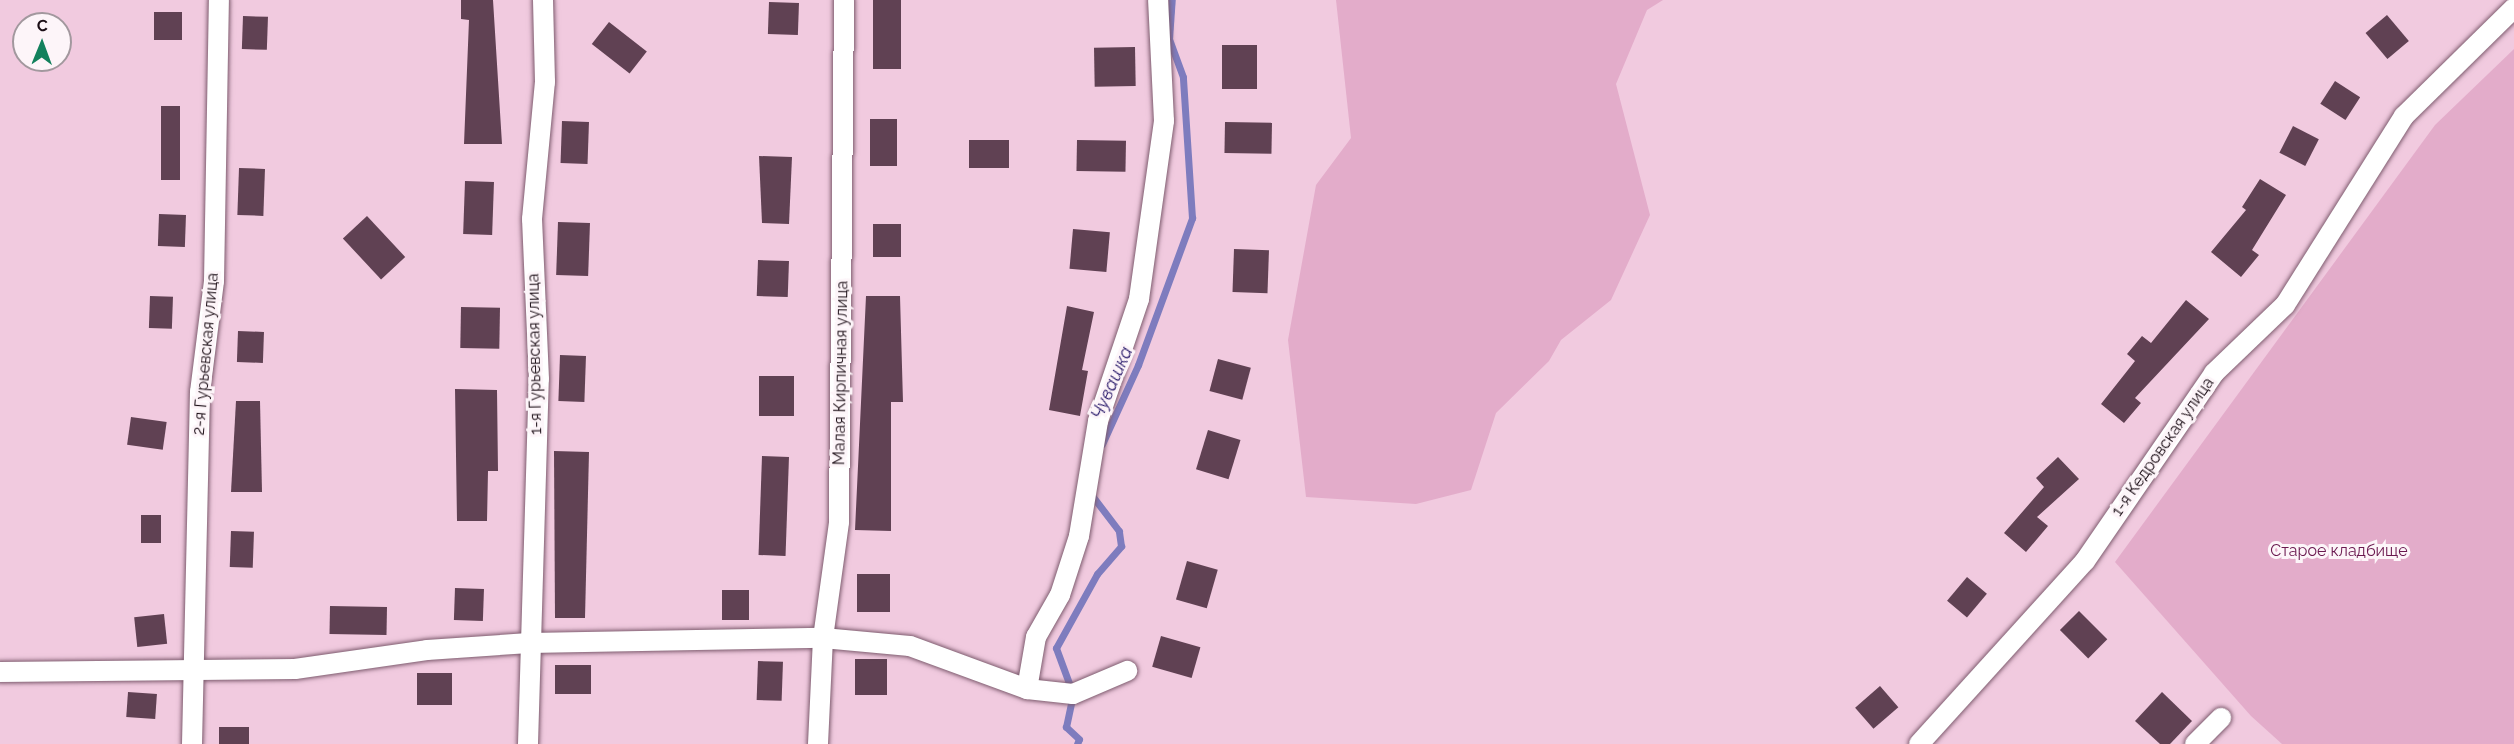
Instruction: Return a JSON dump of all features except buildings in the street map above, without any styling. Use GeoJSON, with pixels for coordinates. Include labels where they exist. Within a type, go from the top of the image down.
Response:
{"type":"FeatureCollection","features":[{"type":"Feature","properties":{"kind":"street","name":"2-я Гурьевская улица"},"geometry":{"type":"LineString","coordinates":[[192,744],[200,392],[214,281],[219,0]]}},
{"type":"Feature","properties":{"kind":"street","name":"1-я Гурьевская улица"},"geometry":{"type":"LineString","coordinates":[[528,744],[529,643],[539,379],[532,219],[545,82],[543,0]]}},
{"type":"Feature","properties":{"kind":"street","name":"Малая Кирпичная улица"},"geometry":{"type":"LineString","coordinates":[[818,744],[823,638],[839,522],[844,0]]}},
{"type":"Feature","properties":{"kind":"street"},"geometry":{"type":"LineString","coordinates":[[1028,689],[1036,637],[1060,595],[1079,536],[1098,421],[1139,298],[1164,121],[1158,0]]}},
{"type":"Feature","properties":{"kind":"street","name":"1-я Кедровская улица"},"geometry":{"type":"LineString","coordinates":[[1919,744],[2085,561],[2214,373],[2285,305],[2404,116],[2514,8]]}},
{"type":"Feature","properties":{"kind":"street"},"geometry":{"type":"LineString","coordinates":[[0,672],[193,668],[295,669],[427,650],[529,643],[823,638],[910,645],[1028,689],[1073,694],[1127,671]]}},
{"type":"Feature","properties":{"kind":"street"},"geometry":{"type":"LineString","coordinates":[[2195,744],[2221,718]]}},
{"type":"Feature","properties":{"kind":"green space"},"geometry":{"type":"Polygon","coordinates":[[[1336,0],[1663,0],[1647,10],[1616,84],[1650,215],[1611,300],[1561,340],[1549,361],[1496,413],[1471,490],[1416,504],[1306,497],[1288,340],[1316,185],[1351,138],[1336,0]]]}},
{"type":"Feature","properties":{"kind":"green space","name":"Старое кладбище"},"geometry":{"type":"Polygon","coordinates":[[[2514,49],[2514,744],[2282,744],[2251,716],[2115,562],[2435,125],[2514,49]]]}},
{"type":"Feature","properties":{"kind":"waterway","name":"Чувашка"},"geometry":{"type":"LineString","coordinates":[[1102,444],[1138,365],[1192,218],[1183,77],[1169,39],[1172,0]]}},
{"type":"Feature","properties":{"kind":"waterway","name":"Чувашка"},"geometry":{"type":"LineString","coordinates":[[1077,744],[1079,739],[1066,727],[1073,694],[1056,648],[1097,574],[1121,546],[1119,531],[1090,493]]}}]}
